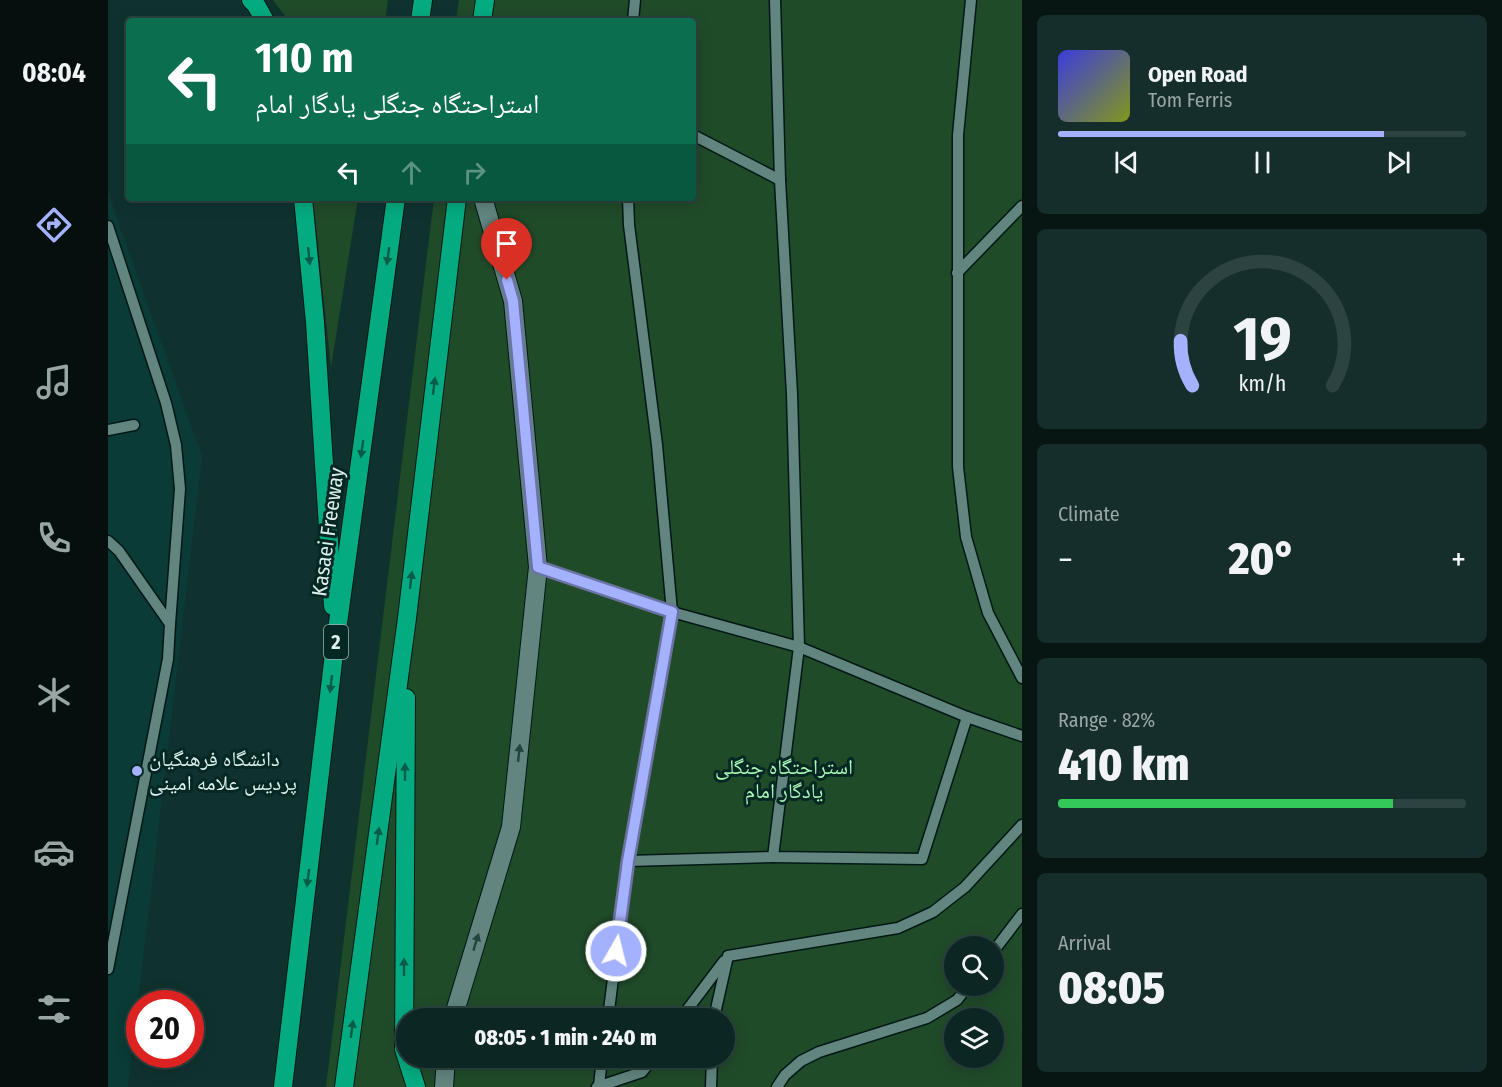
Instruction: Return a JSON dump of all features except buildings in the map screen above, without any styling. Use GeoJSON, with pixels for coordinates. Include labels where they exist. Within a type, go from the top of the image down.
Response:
{"type":"FeatureCollection","features":[{"type":"Feature","properties":{"kind":"highway"},"geometry":{"type":"LineString","coordinates":[[251,0],[264,18]]}},
{"type":"Feature","properties":{"kind":"highway"},"geometry":{"type":"LineString","coordinates":[[420,18],[423,0]]}},
{"type":"Feature","properties":{"kind":"highway"},"geometry":{"type":"LineString","coordinates":[[482,18],[484,0]]}},
{"type":"Feature","properties":{"kind":"highway"},"geometry":{"type":"LineString","coordinates":[[303,201],[315,322],[335,645]]}},
{"type":"Feature","properties":{"kind":"highway","name":"Kasaei Freeway"},"geometry":{"type":"LineString","coordinates":[[283,1087],[335,645],[396,201]]}},
{"type":"Feature","properties":{"kind":"highway"},"geometry":{"type":"LineString","coordinates":[[344,1087],[407,618],[457,201]]}},
{"type":"Feature","properties":{"kind":"highway"},"geometry":{"type":"LineString","coordinates":[[407,618],[404,1049],[416,1087]]}},
{"type":"Feature","properties":{"kind":"street"},"geometry":{"type":"LineString","coordinates":[[456,1008],[511,827],[538,567],[513,301],[484,201]]}},
{"type":"Feature","properties":{"kind":"street"},"geometry":{"type":"LineString","coordinates":[[444,1087],[445,1068]]}},
{"type":"Feature","properties":{"kind":"lane"},"geometry":{"type":"LineString","coordinates":[[633,18],[635,0]]}},
{"type":"Feature","properties":{"kind":"lane"},"geometry":{"type":"LineString","coordinates":[[774,856],[799,646],[792,394],[780,180],[775,0]]}},
{"type":"Feature","properties":{"kind":"lane"},"geometry":{"type":"LineString","coordinates":[[971,0],[958,135],[958,467],[966,537],[988,613],[1022,678]]}},
{"type":"Feature","properties":{"kind":"lane"},"geometry":{"type":"LineString","coordinates":[[696,137],[780,180]]}},
{"type":"Feature","properties":{"kind":"lane"},"geometry":{"type":"LineString","coordinates":[[609,1008],[628,861],[672,612],[657,445],[629,225],[628,201]]}},
{"type":"Feature","properties":{"kind":"lane"},"geometry":{"type":"LineString","coordinates":[[957,273],[1022,206]]}},
{"type":"Feature","properties":{"kind":"lane"},"geometry":{"type":"LineString","coordinates":[[108,226],[166,403],[176,446],[180,489],[168,659],[108,969]]}},
{"type":"Feature","properties":{"kind":"lane"},"geometry":{"type":"LineString","coordinates":[[108,430],[134,425]]}},
{"type":"Feature","properties":{"kind":"lane"},"geometry":{"type":"LineString","coordinates":[[108,541],[119,551],[170,624]]}},
{"type":"Feature","properties":{"kind":"lane"},"geometry":{"type":"LineString","coordinates":[[538,567],[672,612],[799,646],[967,717],[1022,736]]}},
{"type":"Feature","properties":{"kind":"lane"},"geometry":{"type":"LineString","coordinates":[[628,861],[774,856],[922,859],[967,717]]}},
{"type":"Feature","properties":{"kind":"lane"},"geometry":{"type":"LineString","coordinates":[[689,1008],[728,956],[898,928],[933,912],[965,887],[1022,825]]}},
{"type":"Feature","properties":{"kind":"lane"},"geometry":{"type":"LineString","coordinates":[[1004,938],[1022,914]]}},
{"type":"Feature","properties":{"kind":"lane"},"geometry":{"type":"LineString","coordinates":[[716,1008],[728,956]]}},
{"type":"Feature","properties":{"kind":"lane"},"geometry":{"type":"LineString","coordinates":[[777,1087],[785,1075],[801,1061],[819,1052],[927,1018],[960,996]]}},
{"type":"Feature","properties":{"kind":"lane"},"geometry":{"type":"LineString","coordinates":[[601,1068],[598,1087],[642,1072],[645,1068]]}},
{"type":"Feature","properties":{"kind":"lane"},"geometry":{"type":"LineString","coordinates":[[711,1087],[712,1068]]}},
{"type":"Feature","properties":{"kind":"shaded area","name":"دانشگاه فرهنگیان پردیس علامه امینی"},"geometry":{"type":"Polygon","coordinates":[[[108,194],[202,456],[139,990],[126,990],[126,1068],[130,1068],[128,1087],[108,1087],[108,194]]]}},
{"type":"Feature","properties":{"kind":"green space"},"geometry":{"type":"Polygon","coordinates":[[[273,0],[388,0],[385,18],[287,18],[273,0]]]}},
{"type":"Feature","properties":{"kind":"green space","name":"استراحتگاه جنگلی یادگار امام"},"geometry":{"type":"Polygon","coordinates":[[[459,0],[1022,0],[1022,1087],[326,1087],[434,201],[696,201],[696,18],[456,18],[459,0]]]}},
{"type":"Feature","properties":{"kind":"green space"},"geometry":{"type":"Polygon","coordinates":[[[313,201],[358,201],[331,367],[313,201]]]}},
{"type":"Feature","properties":{"kind":"place","name":"دانشگاه فرهنگیان پردیس علامه امینی"},"geometry":{"type":"Point","coordinates":[137,771]}},
{"type":"Feature","properties":{"kind":"route"},"geometry":{"type":"LineString","coordinates":[[507,280],[513,301],[538,567],[672,612],[628,861],[616,951]]}}]}
